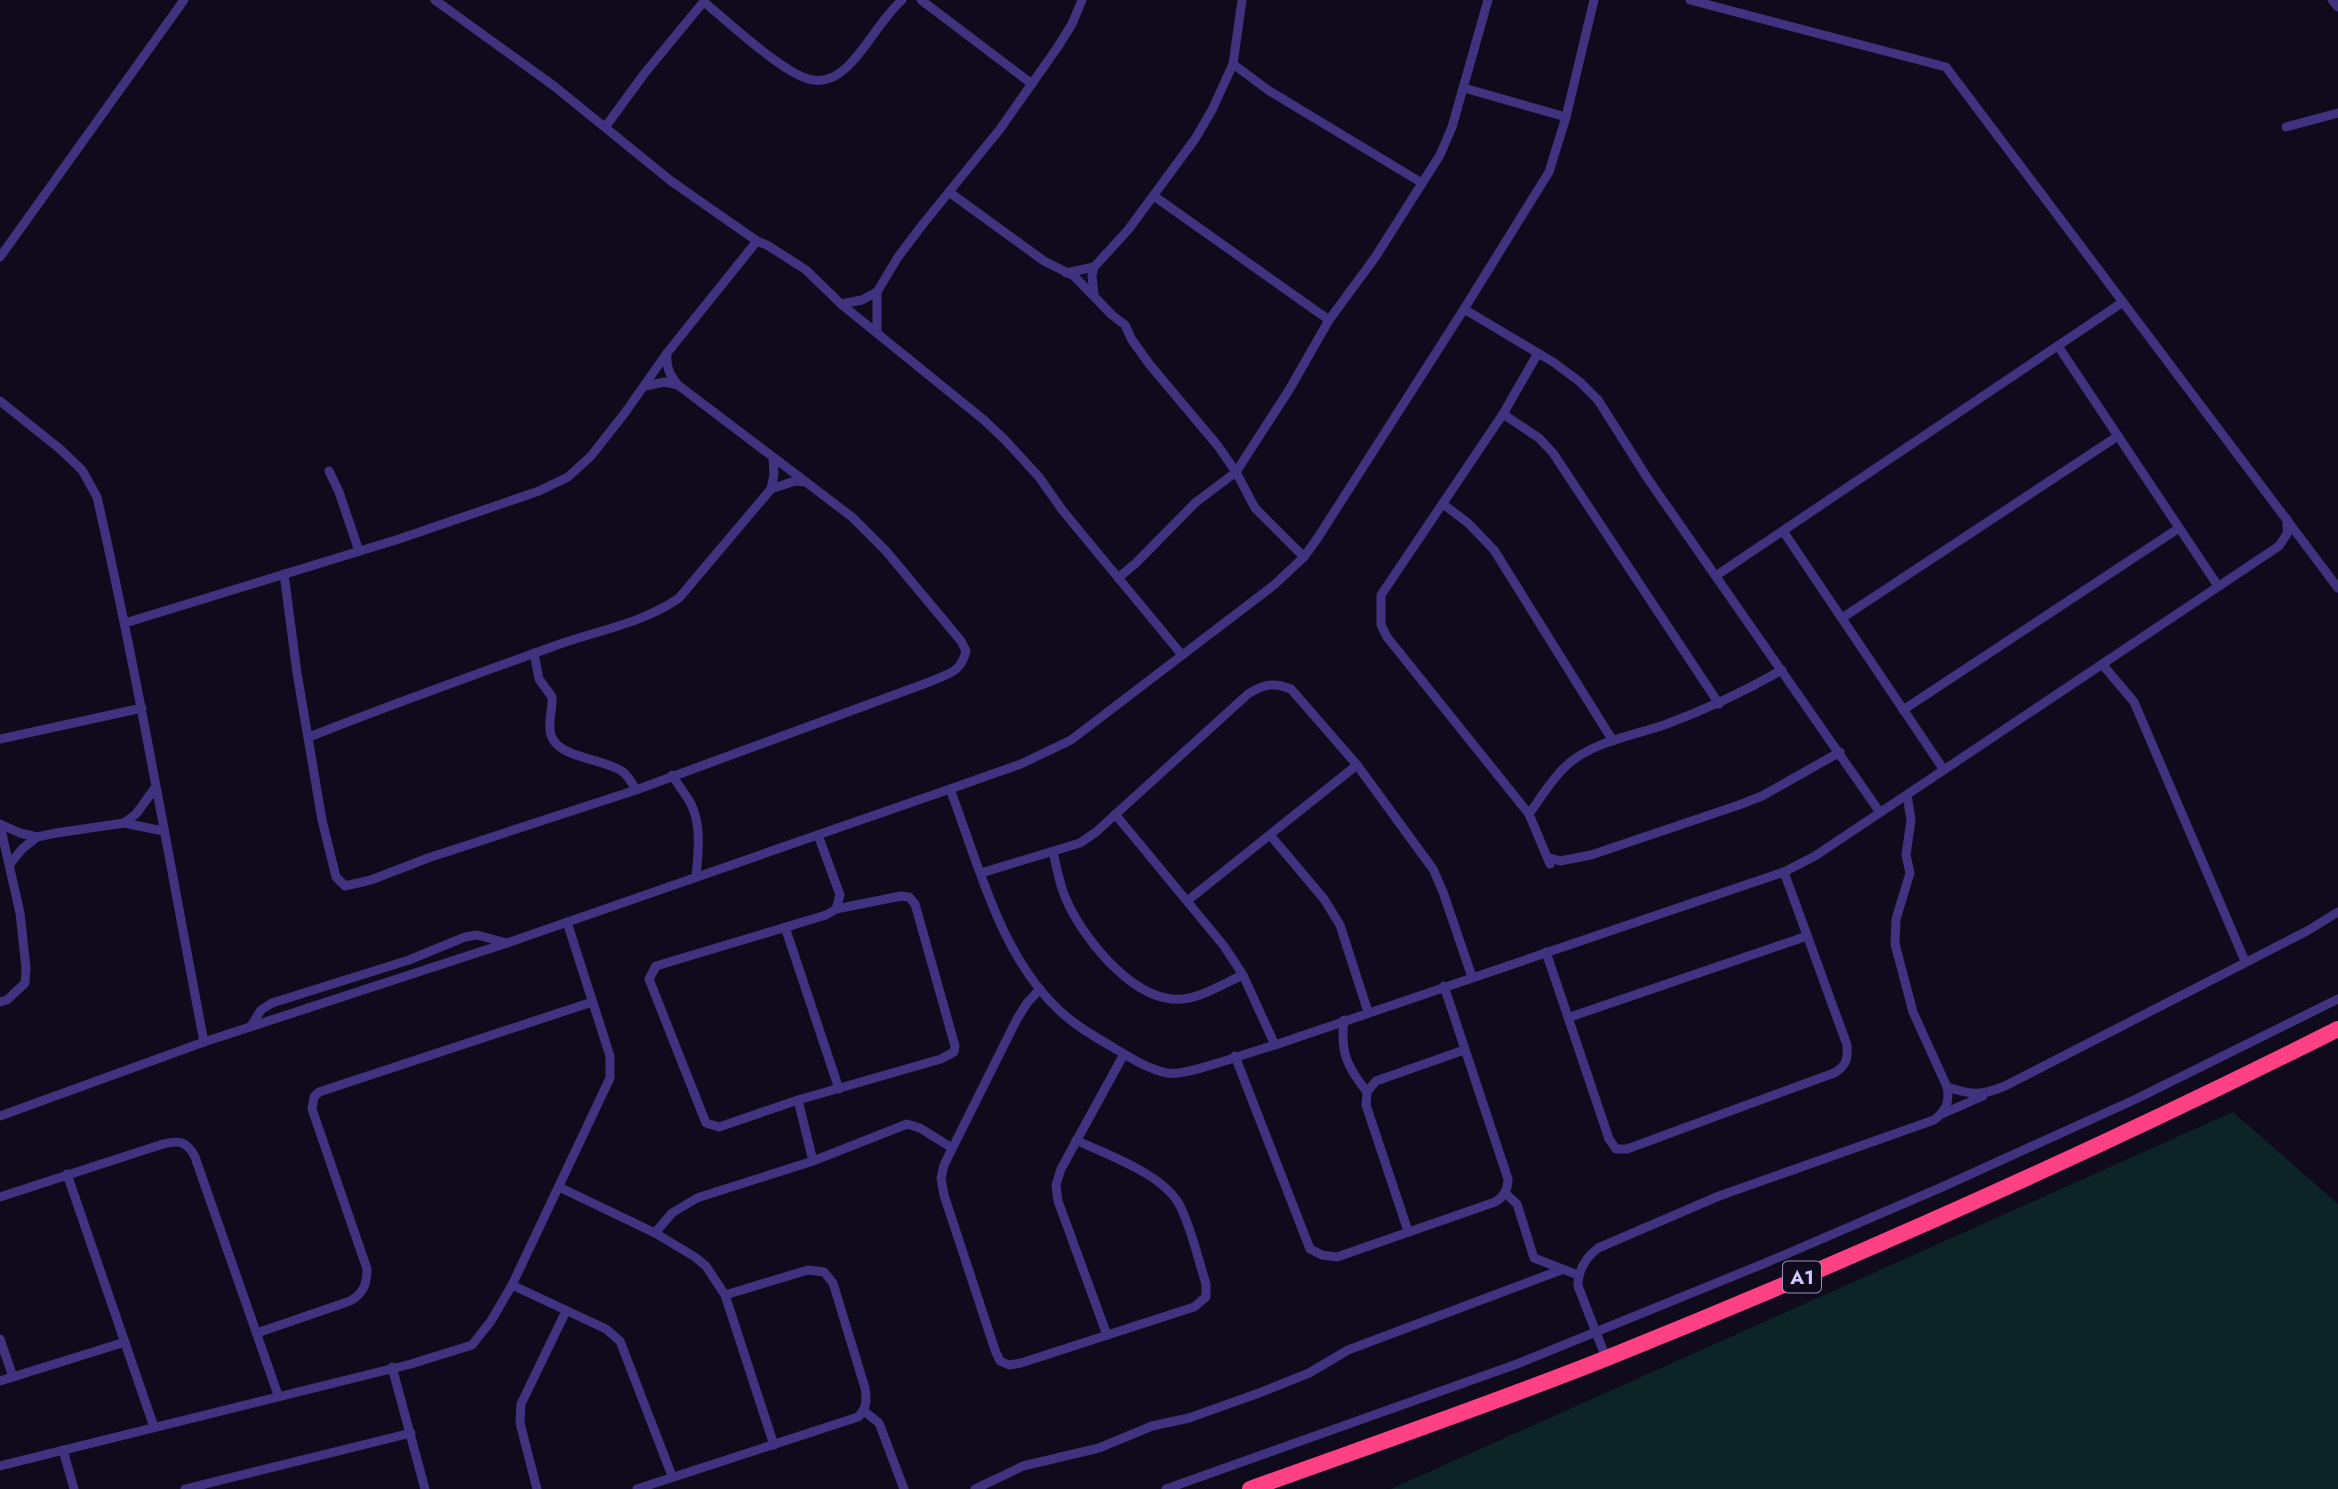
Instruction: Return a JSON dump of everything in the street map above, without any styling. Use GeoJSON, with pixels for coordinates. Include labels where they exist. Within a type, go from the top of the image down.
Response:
{"type":"FeatureCollection","features":[{"type":"Feature","properties":{"kind":"highway","name":"A1"},"geometry":{"type":"LineString","coordinates":[[1250,1489],[1606,1358],[1925,1223],[2246,1075],[2338,1029]]}},
{"type":"Feature","properties":{"kind":"street"},"geometry":{"type":"LineString","coordinates":[[0,257],[184,0]]}},
{"type":"Feature","properties":{"kind":"street"},"geometry":{"type":"LineString","coordinates":[[435,0],[606,126],[671,181],[757,242],[767,245],[806,270],[841,304],[1006,440],[1182,655]]}},
{"type":"Feature","properties":{"kind":"street"},"geometry":{"type":"LineString","coordinates":[[606,126],[644,74],[705,1],[781,64],[811,80],[827,80],[849,65],[890,10],[902,0]]}},
{"type":"Feature","properties":{"kind":"street"},"geometry":{"type":"LineString","coordinates":[[921,0],[1032,84]]}},
{"type":"Feature","properties":{"kind":"street"},"geometry":{"type":"LineString","coordinates":[[877,332],[877,292],[898,257],[1000,130],[1072,24],[1082,0]]}},
{"type":"Feature","properties":{"kind":"street"},"geometry":{"type":"LineString","coordinates":[[1094,295],[1094,267],[1154,196],[1195,139],[1212,110],[1233,64],[1242,0]]}},
{"type":"Feature","properties":{"kind":"street"},"geometry":{"type":"LineString","coordinates":[[1118,578],[1195,503],[1236,472],[1289,390],[1329,320],[1376,256],[1440,155],[1452,127],[1488,0]]}},
{"type":"Feature","properties":{"kind":"street"},"geometry":{"type":"LineString","coordinates":[[0,1116],[204,1042],[507,943],[950,789],[1032,759],[1071,740],[1274,585],[1304,557],[1549,172],[1566,117],[1594,0]]}},
{"type":"Feature","properties":{"kind":"street"},"geometry":{"type":"LineString","coordinates":[[1690,0],[1945,66],[2338,587]]}},
{"type":"Feature","properties":{"kind":"street"},"geometry":{"type":"LineString","coordinates":[[2332,0],[2338,7]]}},
{"type":"Feature","properties":{"kind":"street"},"geometry":{"type":"LineString","coordinates":[[1233,64],[1268,90],[1422,183]]}},
{"type":"Feature","properties":{"kind":"street"},"geometry":{"type":"LineString","coordinates":[[1464,88],[1566,117]]}},
{"type":"Feature","properties":{"kind":"street"},"geometry":{"type":"LineString","coordinates":[[2287,127],[2338,113]]}},
{"type":"Feature","properties":{"kind":"street"},"geometry":{"type":"LineString","coordinates":[[948,192],[1064,273],[1073,276],[1125,325],[1150,365],[1236,472],[1255,508],[1304,557]]}},
{"type":"Feature","properties":{"kind":"street"},"geometry":{"type":"LineString","coordinates":[[1154,196],[1329,320]]}},
{"type":"Feature","properties":{"kind":"street"},"geometry":{"type":"LineString","coordinates":[[125,622],[359,551],[539,491],[568,477],[591,456],[667,353],[757,242]]}},
{"type":"Feature","properties":{"kind":"street"},"geometry":{"type":"LineString","coordinates":[[1064,273],[1094,267]]}},
{"type":"Feature","properties":{"kind":"street"},"geometry":{"type":"LineString","coordinates":[[841,304],[862,300],[877,292]]}},
{"type":"Feature","properties":{"kind":"street"},"geometry":{"type":"LineString","coordinates":[[1717,575],[2123,302]]}},
{"type":"Feature","properties":{"kind":"street"},"geometry":{"type":"LineString","coordinates":[[1464,309],[1538,353],[1580,382],[1598,400],[1648,479],[1879,811]]}},
{"type":"Feature","properties":{"kind":"street"},"geometry":{"type":"LineString","coordinates":[[2058,345],[2218,586]]}},
{"type":"Feature","properties":{"kind":"street"},"geometry":{"type":"LineString","coordinates":[[284,574],[297,673],[322,820],[335,877],[345,886],[371,880],[428,858],[636,790],[932,681],[963,664],[966,651],[939,612],[886,551],[852,517],[678,385],[669,374],[666,365],[667,353]]}},
{"type":"Feature","properties":{"kind":"street"},"geometry":{"type":"LineString","coordinates":[[1538,353],[1503,414],[1381,596],[1381,625],[1387,637],[1529,814],[1550,864],[1550,858],[1560,861],[1591,855],[1751,801],[1840,752]]}},
{"type":"Feature","properties":{"kind":"street"},"geometry":{"type":"LineString","coordinates":[[644,386],[665,382],[678,385]]}},
{"type":"Feature","properties":{"kind":"street"},"geometry":{"type":"LineString","coordinates":[[0,401],[82,470],[97,497],[142,708],[204,1042]]}},
{"type":"Feature","properties":{"kind":"street"},"geometry":{"type":"LineString","coordinates":[[1503,414],[1539,438],[1553,453],[1718,704]]}},
{"type":"Feature","properties":{"kind":"street"},"geometry":{"type":"LineString","coordinates":[[1842,618],[2118,436]]}},
{"type":"Feature","properties":{"kind":"street"},"geometry":{"type":"LineString","coordinates":[[309,737],[534,653],[645,618],[670,604],[698,576],[771,489],[773,458]]}},
{"type":"Feature","properties":{"kind":"street"},"geometry":{"type":"LineString","coordinates":[[329,471],[359,551]]}},
{"type":"Feature","properties":{"kind":"street"},"geometry":{"type":"LineString","coordinates":[[771,489],[795,481],[808,482]]}},
{"type":"Feature","properties":{"kind":"street"},"geometry":{"type":"LineString","coordinates":[[1443,504],[1468,523],[1494,550],[1612,741]]}},
{"type":"Feature","properties":{"kind":"street"},"geometry":{"type":"LineString","coordinates":[[950,789],[995,916],[1010,946],[1040,989],[1059,1011],[1080,1028],[1124,1055],[1168,1073],[1190,1071],[1275,1045],[1784,872],[1815,856],[2278,546],[2287,534],[2287,519]]}},
{"type":"Feature","properties":{"kind":"street"},"geometry":{"type":"LineString","coordinates":[[1903,709],[2179,528]]}},
{"type":"Feature","properties":{"kind":"street"},"geometry":{"type":"LineString","coordinates":[[1783,531],[1944,770]]}},
{"type":"Feature","properties":{"kind":"street"},"geometry":{"type":"LineString","coordinates":[[534,653],[539,679],[552,697],[550,734],[555,744],[574,755],[621,771],[630,779],[636,790]]}},
{"type":"Feature","properties":{"kind":"street"},"geometry":{"type":"LineString","coordinates":[[2102,664],[2134,702],[2245,961]]}},
{"type":"Feature","properties":{"kind":"street"},"geometry":{"type":"LineString","coordinates":[[1529,814],[1565,766],[1612,741],[1662,726],[1718,704],[1782,670]]}},
{"type":"Feature","properties":{"kind":"street"},"geometry":{"type":"LineString","coordinates":[[981,873],[1080,843],[1096,832],[1248,694],[1262,685],[1278,684],[1291,689],[1357,765],[1433,869],[1472,977]]}},
{"type":"Feature","properties":{"kind":"street"},"geometry":{"type":"LineString","coordinates":[[0,738],[142,708]]}},
{"type":"Feature","properties":{"kind":"street"},"geometry":{"type":"LineString","coordinates":[[1187,901],[1357,765]]}},
{"type":"Feature","properties":{"kind":"street"},"geometry":{"type":"LineString","coordinates":[[672,775],[691,804],[696,819],[699,846],[696,877]]}},
{"type":"Feature","properties":{"kind":"street"},"geometry":{"type":"LineString","coordinates":[[124,822],[136,814],[156,788]]}},
{"type":"Feature","properties":{"kind":"street"},"geometry":{"type":"LineString","coordinates":[[1907,795],[1911,820],[1906,855],[1910,873],[1896,919],[1895,944],[1913,1012],[1947,1087],[1948,1101],[1942,1114]]}},
{"type":"Feature","properties":{"kind":"street"},"geometry":{"type":"LineString","coordinates":[[1115,814],[1224,946],[1243,975],[1275,1045]]}},
{"type":"Feature","properties":{"kind":"street"},"geometry":{"type":"LineString","coordinates":[[0,824],[37,837],[124,822],[163,831]]}},
{"type":"Feature","properties":{"kind":"street"},"geometry":{"type":"LineString","coordinates":[[0,824],[20,914],[26,968],[25,983],[7,1000],[0,1002]]}},
{"type":"Feature","properties":{"kind":"street"},"geometry":{"type":"LineString","coordinates":[[818,835],[840,895],[836,909]]}},
{"type":"Feature","properties":{"kind":"street"},"geometry":{"type":"LineString","coordinates":[[1270,835],[1324,899],[1340,925],[1368,1012]]}},
{"type":"Feature","properties":{"kind":"street"},"geometry":{"type":"LineString","coordinates":[[10,864],[22,849],[37,837]]}},
{"type":"Feature","properties":{"kind":"street"},"geometry":{"type":"LineString","coordinates":[[1053,852],[1066,900],[1078,921],[1105,956],[1135,985],[1173,1000],[1194,997],[1243,975]]}},
{"type":"Feature","properties":{"kind":"street"},"geometry":{"type":"LineString","coordinates":[[1546,952],[1609,1139],[1616,1149],[1627,1149],[1844,1067],[1848,1057],[1847,1045],[1784,872]]}},
{"type":"Feature","properties":{"kind":"street"},"geometry":{"type":"LineString","coordinates":[[901,896],[909,897],[915,904],[955,1046],[954,1052],[950,1056],[798,1100],[719,1127],[706,1123],[649,978],[656,966],[825,915],[836,909],[901,896]]}},
{"type":"Feature","properties":{"kind":"street"},"geometry":{"type":"LineString","coordinates":[[1606,1358],[1598,1331],[1577,1286],[1578,1275],[1590,1255],[1612,1240],[1719,1196],[1934,1120],[2005,1086],[2338,912]]}},
{"type":"Feature","properties":{"kind":"street"},"geometry":{"type":"LineString","coordinates":[[0,1466],[411,1364],[472,1345],[491,1321],[512,1285],[610,1078],[610,1056],[566,922]]}},
{"type":"Feature","properties":{"kind":"street"},"geometry":{"type":"LineString","coordinates":[[785,927],[839,1088]]}},
{"type":"Feature","properties":{"kind":"street"},"geometry":{"type":"LineString","coordinates":[[251,1026],[261,1010],[272,1003],[409,960],[465,937],[477,935],[507,943]]}},
{"type":"Feature","properties":{"kind":"street"},"geometry":{"type":"LineString","coordinates":[[1570,1017],[1807,936]]}},
{"type":"Feature","properties":{"kind":"street"},"geometry":{"type":"LineString","coordinates":[[337,981],[340,997]]}},
{"type":"Feature","properties":{"kind":"street"},"geometry":{"type":"LineString","coordinates":[[1235,1056],[1310,1249],[1322,1255],[1337,1257],[1495,1202],[1505,1193],[1508,1179],[1444,986]]}},
{"type":"Feature","properties":{"kind":"street"},"geometry":{"type":"LineString","coordinates":[[1040,989],[1017,1019],[952,1148],[941,1178],[944,1195],[1000,1361],[1009,1365],[1194,1307],[1206,1297],[1206,1284],[1180,1205],[1149,1175],[1076,1140]]}},
{"type":"Feature","properties":{"kind":"street"},"geometry":{"type":"LineString","coordinates":[[1166,1489],[1389,1412],[1598,1331],[1940,1188],[2136,1099],[2338,999]]}},
{"type":"Feature","properties":{"kind":"street"},"geometry":{"type":"LineString","coordinates":[[257,1333],[350,1301],[362,1292],[367,1279],[367,1269],[312,1109],[314,1097],[319,1092],[592,1002]]}},
{"type":"Feature","properties":{"kind":"street"},"geometry":{"type":"LineString","coordinates":[[1344,1020],[1343,1053],[1353,1075],[1367,1092]]}},
{"type":"Feature","properties":{"kind":"street"},"geometry":{"type":"LineString","coordinates":[[1408,1231],[1366,1105],[1367,1092],[1376,1081],[1464,1050]]}},
{"type":"Feature","properties":{"kind":"street"},"geometry":{"type":"LineString","coordinates":[[1107,1335],[1058,1201],[1056,1185],[1076,1140],[1124,1055]]}},
{"type":"Feature","properties":{"kind":"street"},"geometry":{"type":"LineString","coordinates":[[1947,1087],[1984,1095]]}},
{"type":"Feature","properties":{"kind":"street"},"geometry":{"type":"LineString","coordinates":[[798,1100],[813,1161]]}},
{"type":"Feature","properties":{"kind":"street"},"geometry":{"type":"LineString","coordinates":[[655,1233],[672,1213],[697,1198],[813,1161],[907,1124],[920,1128],[952,1148]]}},
{"type":"Feature","properties":{"kind":"street"},"geometry":{"type":"LineString","coordinates":[[0,1197],[172,1141],[185,1143],[195,1157],[278,1395]]}},
{"type":"Feature","properties":{"kind":"street"},"geometry":{"type":"LineString","coordinates":[[67,1174],[154,1427]]}},
{"type":"Feature","properties":{"kind":"street"},"geometry":{"type":"LineString","coordinates":[[559,1187],[655,1233],[701,1262],[725,1295],[774,1445]]}},
{"type":"Feature","properties":{"kind":"street"},"geometry":{"type":"LineString","coordinates":[[1505,1193],[1517,1204],[1534,1258],[1578,1275]]}},
{"type":"Feature","properties":{"kind":"street"},"geometry":{"type":"LineString","coordinates":[[637,1489],[858,1417],[867,1403],[865,1388],[833,1283],[824,1272],[808,1270],[725,1295]]}},
{"type":"Feature","properties":{"kind":"street"},"geometry":{"type":"LineString","coordinates":[[975,1489],[1023,1466],[1099,1448],[1152,1426],[1189,1418],[1259,1393],[1309,1373],[1348,1350],[1561,1270]]}},
{"type":"Feature","properties":{"kind":"street"},"geometry":{"type":"LineString","coordinates":[[512,1285],[606,1329],[620,1341],[672,1476]]}},
{"type":"Feature","properties":{"kind":"street"},"geometry":{"type":"LineString","coordinates":[[537,1489],[520,1423],[521,1404],[566,1311]]}},
{"type":"Feature","properties":{"kind":"street"},"geometry":{"type":"LineString","coordinates":[[0,1339],[13,1377]]}},
{"type":"Feature","properties":{"kind":"street"},"geometry":{"type":"LineString","coordinates":[[0,1381],[125,1342]]}},
{"type":"Feature","properties":{"kind":"street"},"geometry":{"type":"LineString","coordinates":[[392,1367],[425,1489]]}},
{"type":"Feature","properties":{"kind":"street"},"geometry":{"type":"LineString","coordinates":[[863,1411],[879,1423],[904,1489]]}},
{"type":"Feature","properties":{"kind":"street"},"geometry":{"type":"LineString","coordinates":[[185,1489],[411,1433]]}},
{"type":"Feature","properties":{"kind":"street"},"geometry":{"type":"LineString","coordinates":[[63,1450],[74,1489]]}},
{"type":"Feature","properties":{"kind":"green space"},"geometry":{"type":"Polygon","coordinates":[[[2233,1112],[2338,1204],[2338,1489],[1391,1489],[2233,1112]]]}}]}
